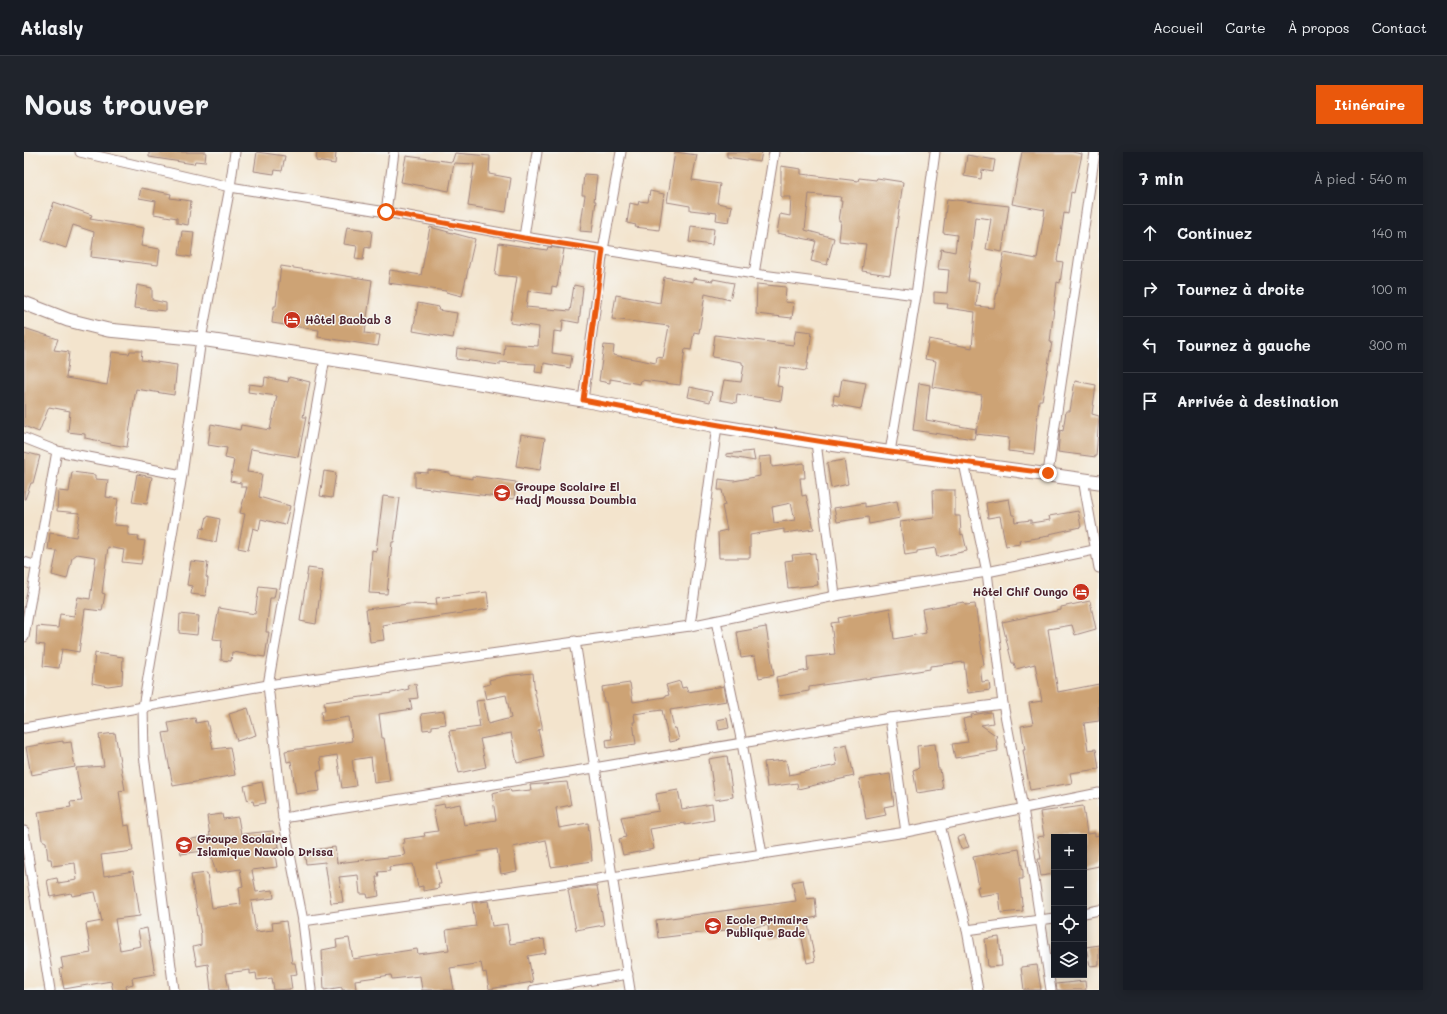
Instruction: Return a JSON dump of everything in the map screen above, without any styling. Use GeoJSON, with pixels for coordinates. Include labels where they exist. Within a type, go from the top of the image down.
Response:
{"type":"FeatureCollection","features":[{"type":"Feature","properties":{"kind":"street"},"geometry":{"type":"LineString","coordinates":[[80,152],[230,187],[386,212],[524,238],[754,274],[916,295]]}},
{"type":"Feature","properties":{"kind":"street"},"geometry":{"type":"LineString","coordinates":[[174,990],[144,755],[143,707],[182,475],[201,339],[230,187],[235,152]]}},
{"type":"Feature","properties":{"kind":"street"},"geometry":{"type":"LineString","coordinates":[[386,212],[394,152]]}},
{"type":"Feature","properties":{"kind":"street"},"geometry":{"type":"LineString","coordinates":[[524,238],[537,152]]}},
{"type":"Feature","properties":{"kind":"street"},"geometry":{"type":"LineString","coordinates":[[583,400],[603,250],[620,152]]}},
{"type":"Feature","properties":{"kind":"street"},"geometry":{"type":"LineString","coordinates":[[754,274],[774,152]]}},
{"type":"Feature","properties":{"kind":"street"},"geometry":{"type":"LineString","coordinates":[[890,452],[916,295],[935,152]]}},
{"type":"Feature","properties":{"kind":"street"},"geometry":{"type":"LineString","coordinates":[[1048,473],[1095,152]]}},
{"type":"Feature","properties":{"kind":"street"},"geometry":{"type":"LineString","coordinates":[[24,303],[68,320],[108,330],[201,339],[325,358],[583,400],[717,426],[816,442],[964,463],[1048,473],[1099,482]]}},
{"type":"Feature","properties":{"kind":"street"},"geometry":{"type":"LineString","coordinates":[[311,990],[303,921],[283,818],[268,685],[325,358]]}},
{"type":"Feature","properties":{"kind":"street"},"geometry":{"type":"LineString","coordinates":[[690,626],[717,426]]}},
{"type":"Feature","properties":{"kind":"street"},"geometry":{"type":"LineString","coordinates":[[24,438],[57,451],[182,475]]}},
{"type":"Feature","properties":{"kind":"street"},"geometry":{"type":"LineString","coordinates":[[816,442],[835,596]]}},
{"type":"Feature","properties":{"kind":"street"},"geometry":{"type":"LineString","coordinates":[[24,637],[57,451]]}},
{"type":"Feature","properties":{"kind":"street"},"geometry":{"type":"LineString","coordinates":[[964,463],[987,572],[1003,704],[1022,808],[1051,990]]}},
{"type":"Feature","properties":{"kind":"street"},"geometry":{"type":"LineString","coordinates":[[1083,479],[1097,549],[1099,568]]}},
{"type":"Feature","properties":{"kind":"street"},"geometry":{"type":"LineString","coordinates":[[24,728],[268,685],[690,626],[835,596],[987,572],[1097,549]]}},
{"type":"Feature","properties":{"kind":"street"},"geometry":{"type":"LineString","coordinates":[[24,562],[36,566]]}},
{"type":"Feature","properties":{"kind":"street"},"geometry":{"type":"LineString","coordinates":[[716,621],[742,743],[762,854]]}},
{"type":"Feature","properties":{"kind":"street"},"geometry":{"type":"LineString","coordinates":[[575,641],[630,990]]}},
{"type":"Feature","properties":{"kind":"street"},"geometry":{"type":"LineString","coordinates":[[283,818],[594,768],[890,718],[1003,704]]}},
{"type":"Feature","properties":{"kind":"street"},"geometry":{"type":"LineString","coordinates":[[890,718],[906,832]]}},
{"type":"Feature","properties":{"kind":"street"},"geometry":{"type":"LineString","coordinates":[[303,921],[612,877],[906,832],[1099,793]]}},
{"type":"Feature","properties":{"kind":"street"},"geometry":{"type":"LineString","coordinates":[[940,825],[967,930],[978,990]]}},
{"type":"Feature","properties":{"kind":"street"},"geometry":{"type":"LineString","coordinates":[[24,831],[50,990]]}},
{"type":"Feature","properties":{"kind":"street"},"geometry":{"type":"LineString","coordinates":[[1087,912],[1099,910]]}},
{"type":"Feature","properties":{"kind":"street"},"geometry":{"type":"LineString","coordinates":[[967,930],[1051,918]]}},
{"type":"Feature","properties":{"kind":"street"},"geometry":{"type":"LineString","coordinates":[[534,990],[628,974]]}},
{"type":"Feature","properties":{"kind":"building"},"geometry":{"type":"Polygon","coordinates":[[[149,152],[206,152],[205,162],[195,161],[194,164],[149,157],[149,152]]]}},
{"type":"Feature","properties":{"kind":"building"},"geometry":{"type":"Polygon","coordinates":[[[257,152],[285,156],[282,171],[275,170],[274,174],[254,171],[257,152]]]}},
{"type":"Feature","properties":{"kind":"building"},"geometry":{"type":"Polygon","coordinates":[[[317,152],[336,152],[335,164],[316,161],[317,152]]]}},
{"type":"Feature","properties":{"kind":"building"},"geometry":{"type":"Polygon","coordinates":[[[675,152],[697,155],[692,180],[720,184],[717,203],[732,206],[729,222],[716,220],[717,213],[690,210],[690,206],[667,202],[675,152]]]}},
{"type":"Feature","properties":{"kind":"building"},"geometry":{"type":"Polygon","coordinates":[[[727,152],[762,152],[760,162],[727,157],[727,152]]]}},
{"type":"Feature","properties":{"kind":"building"},"geometry":{"type":"Polygon","coordinates":[[[1022,152],[1072,152],[1082,154],[1074,193],[1071,192],[1068,214],[1064,213],[1057,261],[1063,262],[1060,283],[1057,282],[1050,342],[1052,342],[1042,400],[1039,400],[1034,454],[1008,451],[1009,438],[976,434],[982,395],[932,387],[936,361],[925,359],[929,339],[972,348],[975,312],[947,308],[948,304],[934,303],[934,292],[947,293],[949,270],[938,269],[941,249],[955,252],[957,235],[943,233],[947,199],[1009,206],[1002,252],[986,249],[991,219],[975,217],[968,281],[979,282],[976,306],[994,308],[1004,253],[1037,259],[1045,210],[1012,204],[1022,152]]]}},
{"type":"Feature","properties":{"kind":"building"},"geometry":{"type":"Polygon","coordinates":[[[455,153],[490,156],[489,174],[511,178],[506,212],[468,206],[474,164],[454,163],[449,191],[401,182],[406,156],[452,162],[455,153]]]}},
{"type":"Feature","properties":{"kind":"building"},"geometry":{"type":"Polygon","coordinates":[[[967,155],[995,160],[993,172],[982,170],[981,179],[964,176],[967,155]]]}},
{"type":"Feature","properties":{"kind":"building"},"geometry":{"type":"Polygon","coordinates":[[[781,166],[801,169],[801,174],[858,181],[859,178],[876,180],[877,178],[903,182],[890,275],[862,271],[866,244],[839,241],[841,197],[809,194],[805,230],[834,238],[827,265],[811,261],[816,241],[777,233],[780,214],[790,216],[791,197],[781,197],[781,166]]]}},
{"type":"Feature","properties":{"kind":"building"},"geometry":{"type":"Polygon","coordinates":[[[584,174],[597,175],[594,201],[596,201],[592,232],[580,231],[585,195],[582,195],[584,174]]]}},
{"type":"Feature","properties":{"kind":"building"},"geometry":{"type":"Polygon","coordinates":[[[141,188],[171,194],[170,198],[191,201],[188,225],[177,223],[177,218],[154,214],[156,201],[139,198],[141,188]]]}},
{"type":"Feature","properties":{"kind":"building"},"geometry":{"type":"Polygon","coordinates":[[[650,191],[664,194],[659,230],[635,227],[636,225],[627,223],[630,203],[638,205],[639,201],[648,202],[650,191]]]}},
{"type":"Feature","properties":{"kind":"building"},"geometry":{"type":"Polygon","coordinates":[[[54,202],[92,215],[90,219],[144,228],[141,246],[160,249],[158,265],[91,257],[94,232],[73,225],[66,248],[42,240],[54,202]]]}},
{"type":"Feature","properties":{"kind":"building"},"geometry":{"type":"Polygon","coordinates":[[[691,226],[714,229],[712,245],[689,242],[691,226]]]}},
{"type":"Feature","properties":{"kind":"building"},"geometry":{"type":"Polygon","coordinates":[[[347,227],[372,231],[370,248],[365,247],[363,260],[355,259],[357,246],[344,244],[347,227]]]}},
{"type":"Feature","properties":{"kind":"building"},"geometry":{"type":"Polygon","coordinates":[[[430,227],[475,239],[462,296],[446,291],[388,283],[390,270],[421,275],[430,227]]]}},
{"type":"Feature","properties":{"kind":"building"},"geometry":{"type":"Polygon","coordinates":[[[182,231],[194,232],[191,257],[179,255],[182,231]]]}},
{"type":"Feature","properties":{"kind":"building"},"geometry":{"type":"Polygon","coordinates":[[[499,243],[547,250],[548,247],[564,249],[557,287],[552,286],[551,294],[528,291],[526,307],[570,311],[574,285],[583,287],[579,323],[563,320],[562,332],[554,331],[552,353],[572,356],[570,368],[544,363],[543,373],[535,372],[536,364],[500,362],[500,365],[456,359],[457,348],[504,355],[505,344],[538,346],[539,327],[510,323],[517,277],[495,275],[499,243]]]}},
{"type":"Feature","properties":{"kind":"building"},"geometry":{"type":"Polygon","coordinates":[[[281,266],[372,280],[365,333],[380,335],[378,346],[318,337],[319,330],[272,323],[274,306],[276,306],[281,266]]]}},
{"type":"Feature","properties":{"kind":"building"},"geometry":{"type":"Polygon","coordinates":[[[664,277],[693,282],[693,278],[713,281],[713,279],[734,283],[730,300],[705,294],[699,333],[694,332],[691,350],[685,349],[680,385],[641,380],[640,384],[610,379],[610,383],[599,381],[604,345],[614,346],[613,355],[656,363],[657,357],[663,358],[669,326],[612,319],[616,295],[660,303],[664,277]]]}},
{"type":"Feature","properties":{"kind":"building"},"geometry":{"type":"Polygon","coordinates":[[[757,284],[786,287],[785,302],[794,303],[792,318],[756,314],[757,284]]]}},
{"type":"Feature","properties":{"kind":"building"},"geometry":{"type":"Polygon","coordinates":[[[137,285],[152,288],[152,300],[166,303],[166,311],[134,308],[137,285]]]}},
{"type":"Feature","properties":{"kind":"building"},"geometry":{"type":"Polygon","coordinates":[[[418,303],[439,307],[438,310],[457,313],[453,338],[413,331],[418,303]]]}},
{"type":"Feature","properties":{"kind":"building"},"geometry":{"type":"Polygon","coordinates":[[[24,328],[58,339],[54,350],[69,352],[66,378],[107,385],[112,352],[129,354],[130,351],[142,351],[141,360],[177,365],[174,395],[136,389],[127,447],[85,438],[85,434],[68,432],[70,411],[49,407],[39,432],[24,426],[24,328]]]}},
{"type":"Feature","properties":{"kind":"building"},"geometry":{"type":"Polygon","coordinates":[[[796,330],[812,332],[806,371],[780,367],[777,386],[783,387],[781,401],[737,394],[736,403],[720,400],[724,380],[741,382],[744,365],[742,362],[712,357],[715,335],[793,345],[796,330]]]}},
{"type":"Feature","properties":{"kind":"building"},"geometry":{"type":"Polygon","coordinates":[[[265,377],[288,382],[289,377],[310,382],[303,417],[306,417],[298,457],[251,449],[247,472],[262,474],[259,497],[290,506],[285,525],[261,519],[259,530],[253,528],[248,550],[238,548],[245,514],[240,513],[247,487],[241,487],[241,483],[230,481],[234,460],[225,458],[227,448],[208,445],[211,424],[240,430],[241,425],[270,430],[277,396],[248,392],[249,384],[264,386],[265,377]]]}},
{"type":"Feature","properties":{"kind":"building"},"geometry":{"type":"Polygon","coordinates":[[[842,379],[866,383],[861,409],[833,404],[834,395],[839,396],[842,379]]]}},
{"type":"Feature","properties":{"kind":"building"},"geometry":{"type":"Polygon","coordinates":[[[1075,381],[1096,385],[1092,414],[1099,416],[1096,457],[1058,452],[1060,430],[1063,431],[1066,411],[1070,411],[1075,381]]]}},
{"type":"Feature","properties":{"kind":"building"},"geometry":{"type":"Polygon","coordinates":[[[919,383],[930,385],[926,420],[976,429],[974,439],[913,430],[919,383]]]}},
{"type":"Feature","properties":{"kind":"building"},"geometry":{"type":"Polygon","coordinates":[[[690,387],[712,392],[710,402],[688,397],[690,387]]]}},
{"type":"Feature","properties":{"kind":"building"},"geometry":{"type":"Polygon","coordinates":[[[521,434],[545,438],[540,470],[516,466],[521,434]]]}},
{"type":"Feature","properties":{"kind":"building"},"geometry":{"type":"Polygon","coordinates":[[[753,451],[755,461],[726,456],[726,454],[753,451]]]}},
{"type":"Feature","properties":{"kind":"building"},"geometry":{"type":"Polygon","coordinates":[[[24,452],[40,456],[33,483],[31,483],[25,499],[24,499],[24,452]]]}},
{"type":"Feature","properties":{"kind":"building"},"geometry":{"type":"Polygon","coordinates":[[[771,456],[772,467],[804,463],[805,478],[800,478],[802,496],[806,495],[814,529],[784,533],[784,529],[750,535],[750,558],[719,558],[718,532],[727,530],[722,506],[725,505],[722,490],[718,490],[719,479],[734,481],[760,476],[759,457],[771,456]],[[791,503],[772,507],[774,523],[795,520],[791,503]]]}},
{"type":"Feature","properties":{"kind":"building"},"geometry":{"type":"Polygon","coordinates":[[[844,460],[848,484],[831,488],[827,463],[844,460]]]}},
{"type":"Feature","properties":{"kind":"building"},"geometry":{"type":"Polygon","coordinates":[[[428,470],[450,473],[450,475],[472,479],[472,476],[516,482],[514,499],[415,487],[415,472],[428,473],[428,470]]]}},
{"type":"Feature","properties":{"kind":"building"},"geometry":{"type":"Polygon","coordinates":[[[324,471],[336,473],[332,498],[320,496],[324,471]]]}},
{"type":"Feature","properties":{"kind":"building"},"geometry":{"type":"Polygon","coordinates":[[[72,472],[95,475],[95,479],[108,480],[106,497],[118,499],[114,525],[128,526],[128,535],[139,536],[138,540],[145,541],[141,564],[122,562],[124,550],[108,547],[102,593],[105,594],[102,611],[85,609],[79,652],[62,649],[59,668],[43,666],[45,645],[36,644],[37,626],[58,628],[60,614],[74,616],[78,597],[90,599],[96,557],[77,554],[72,558],[67,579],[52,575],[57,551],[48,550],[50,533],[76,537],[80,513],[57,511],[58,491],[69,492],[72,472]]]}},
{"type":"Feature","properties":{"kind":"building"},"geometry":{"type":"Polygon","coordinates":[[[137,474],[152,477],[147,504],[132,502],[137,474]]]}},
{"type":"Feature","properties":{"kind":"building"},"geometry":{"type":"Polygon","coordinates":[[[933,490],[955,490],[955,516],[960,516],[961,535],[963,534],[967,551],[937,557],[935,548],[905,555],[900,522],[934,518],[933,490]]]}},
{"type":"Feature","properties":{"kind":"building"},"geometry":{"type":"Polygon","coordinates":[[[383,496],[400,498],[394,542],[392,542],[387,594],[369,593],[372,550],[376,551],[383,496]]]}},
{"type":"Feature","properties":{"kind":"building"},"geometry":{"type":"Polygon","coordinates":[[[1009,499],[1015,522],[1031,520],[1031,523],[1050,520],[1049,516],[1078,511],[1081,527],[1049,534],[1049,536],[1019,541],[1020,544],[1006,546],[1000,516],[988,518],[986,503],[1009,499]]]}},
{"type":"Feature","properties":{"kind":"building"},"geometry":{"type":"Polygon","coordinates":[[[897,501],[900,518],[869,524],[868,517],[837,522],[834,508],[865,503],[865,507],[897,501]]]}},
{"type":"Feature","properties":{"kind":"building"},"geometry":{"type":"Polygon","coordinates":[[[207,516],[220,519],[216,542],[199,538],[201,528],[204,529],[207,516]]]}},
{"type":"Feature","properties":{"kind":"building"},"geometry":{"type":"Polygon","coordinates":[[[815,553],[818,585],[788,588],[785,561],[793,560],[792,555],[815,553]]]}},
{"type":"Feature","properties":{"kind":"building"},"geometry":{"type":"Polygon","coordinates":[[[191,561],[208,563],[206,596],[191,594],[192,586],[187,585],[191,561]]]}},
{"type":"Feature","properties":{"kind":"building"},"geometry":{"type":"Polygon","coordinates":[[[308,568],[323,570],[316,624],[300,621],[308,568]]]}},
{"type":"Feature","properties":{"kind":"building"},"geometry":{"type":"Polygon","coordinates":[[[259,586],[276,588],[274,598],[270,598],[266,632],[269,632],[265,657],[232,652],[231,661],[221,660],[222,640],[213,639],[219,608],[255,614],[259,586]]]}},
{"type":"Feature","properties":{"kind":"building"},"geometry":{"type":"Polygon","coordinates":[[[487,592],[489,609],[382,625],[384,640],[370,642],[366,609],[409,604],[437,605],[436,598],[487,592]]]}},
{"type":"Feature","properties":{"kind":"building"},"geometry":{"type":"Polygon","coordinates":[[[1090,601],[1096,629],[1075,635],[1072,625],[1048,629],[1058,692],[1099,684],[1099,721],[1084,723],[1088,750],[1096,749],[1099,769],[1070,773],[1072,783],[1030,790],[1023,750],[1025,750],[1021,726],[1033,724],[1029,703],[1042,701],[1035,664],[1016,669],[1014,663],[1012,663],[1002,622],[1061,610],[1061,607],[1090,601]]]}},
{"type":"Feature","properties":{"kind":"building"},"geometry":{"type":"Polygon","coordinates":[[[964,602],[965,605],[975,604],[984,665],[980,666],[982,682],[989,681],[990,690],[968,693],[964,662],[930,666],[930,669],[899,674],[809,687],[809,691],[779,696],[776,677],[808,670],[807,657],[835,654],[831,623],[839,622],[838,618],[890,608],[894,639],[926,633],[922,609],[964,602]]]}},
{"type":"Feature","properties":{"kind":"building"},"geometry":{"type":"Polygon","coordinates":[[[180,614],[199,616],[197,635],[179,633],[180,614]]]}},
{"type":"Feature","properties":{"kind":"building"},"geometry":{"type":"Polygon","coordinates":[[[766,627],[774,675],[759,678],[755,656],[741,658],[737,632],[766,627]]]}},
{"type":"Feature","properties":{"kind":"building"},"geometry":{"type":"Polygon","coordinates":[[[95,653],[123,657],[122,684],[108,686],[92,683],[95,653]]]}},
{"type":"Feature","properties":{"kind":"building"},"geometry":{"type":"Polygon","coordinates":[[[533,673],[535,694],[542,725],[542,729],[538,730],[544,757],[517,763],[511,733],[480,739],[486,767],[459,773],[449,731],[480,727],[476,701],[484,700],[488,724],[511,718],[506,695],[486,699],[483,686],[490,684],[489,680],[504,676],[533,673]]]}},
{"type":"Feature","properties":{"kind":"building"},"geometry":{"type":"Polygon","coordinates":[[[680,681],[682,688],[686,687],[688,692],[724,686],[727,701],[670,710],[674,729],[676,728],[679,740],[669,742],[662,710],[634,714],[635,722],[633,722],[636,744],[607,748],[606,740],[612,739],[602,687],[630,683],[633,702],[665,697],[669,695],[666,685],[680,681]]]}},
{"type":"Feature","properties":{"kind":"building"},"geometry":{"type":"Polygon","coordinates":[[[416,684],[418,698],[410,699],[412,709],[379,714],[390,781],[374,783],[371,757],[352,760],[356,786],[342,788],[337,755],[320,758],[322,770],[317,771],[320,791],[296,794],[291,761],[287,762],[285,751],[352,741],[349,717],[322,721],[321,711],[325,711],[324,702],[392,693],[409,689],[408,685],[416,684]]]}},
{"type":"Feature","properties":{"kind":"building"},"geometry":{"type":"Polygon","coordinates":[[[248,708],[256,735],[237,741],[229,714],[248,708]]]}},
{"type":"Feature","properties":{"kind":"building"},"geometry":{"type":"Polygon","coordinates":[[[444,711],[446,724],[432,726],[432,729],[423,730],[421,714],[444,711]]]}},
{"type":"Feature","properties":{"kind":"building"},"geometry":{"type":"Polygon","coordinates":[[[991,712],[993,723],[981,725],[997,736],[998,751],[955,758],[952,744],[968,742],[963,719],[972,717],[971,715],[991,712]]]}},
{"type":"Feature","properties":{"kind":"building"},"geometry":{"type":"Polygon","coordinates":[[[195,718],[196,723],[207,721],[213,749],[230,747],[235,775],[173,786],[163,733],[170,732],[168,723],[195,718]]]}},
{"type":"Feature","properties":{"kind":"building"},"geometry":{"type":"Polygon","coordinates":[[[727,718],[729,728],[719,730],[717,720],[727,718]]]}},
{"type":"Feature","properties":{"kind":"building"},"geometry":{"type":"Polygon","coordinates":[[[115,733],[125,790],[119,791],[124,826],[129,825],[133,851],[101,855],[104,876],[133,871],[140,916],[115,919],[120,950],[141,946],[138,930],[147,928],[155,974],[132,978],[133,984],[126,986],[127,990],[113,990],[111,981],[64,989],[60,969],[63,968],[61,958],[91,953],[86,924],[102,921],[95,892],[72,896],[71,893],[50,897],[47,880],[57,878],[58,883],[77,880],[75,863],[52,866],[51,859],[48,859],[46,842],[42,840],[38,812],[71,807],[70,802],[82,801],[76,768],[104,766],[99,735],[115,733]]]}},
{"type":"Feature","properties":{"kind":"building"},"geometry":{"type":"Polygon","coordinates":[[[63,741],[63,743],[71,742],[75,767],[31,775],[26,747],[63,741]]]}},
{"type":"Feature","properties":{"kind":"building"},"geometry":{"type":"Polygon","coordinates":[[[847,744],[854,776],[798,789],[797,783],[767,787],[764,762],[786,760],[789,775],[837,765],[834,747],[847,744]]]}},
{"type":"Feature","properties":{"kind":"building"},"geometry":{"type":"Polygon","coordinates":[[[935,744],[938,769],[940,769],[943,789],[917,793],[913,770],[919,768],[917,746],[935,744]]]}},
{"type":"Feature","properties":{"kind":"building"},"geometry":{"type":"Polygon","coordinates":[[[727,756],[733,797],[715,800],[709,759],[727,756]]]}},
{"type":"Feature","properties":{"kind":"building"},"geometry":{"type":"Polygon","coordinates":[[[890,774],[894,805],[884,807],[886,815],[866,819],[859,779],[890,774]]]}},
{"type":"Feature","properties":{"kind":"building"},"geometry":{"type":"Polygon","coordinates":[[[262,782],[266,803],[254,805],[253,801],[248,802],[244,786],[262,782]]]}},
{"type":"Feature","properties":{"kind":"building"},"geometry":{"type":"Polygon","coordinates":[[[567,782],[571,805],[556,808],[559,828],[588,823],[592,861],[551,867],[546,840],[513,847],[517,871],[501,874],[497,849],[478,852],[479,855],[436,863],[441,884],[438,884],[439,888],[423,891],[423,886],[418,887],[413,864],[389,867],[390,871],[378,872],[379,877],[376,877],[379,896],[368,898],[367,894],[360,894],[358,875],[339,877],[343,902],[331,903],[325,862],[306,864],[304,851],[335,847],[337,863],[405,855],[402,843],[405,843],[404,839],[425,836],[424,833],[438,831],[433,810],[435,810],[434,806],[444,804],[445,807],[460,804],[464,825],[496,820],[492,793],[510,789],[511,792],[531,790],[530,785],[567,782]]]}},
{"type":"Feature","properties":{"kind":"building"},"geometry":{"type":"Polygon","coordinates":[[[678,790],[682,809],[712,804],[714,820],[650,829],[654,849],[623,855],[619,839],[626,837],[621,817],[659,811],[656,794],[678,790]]]}},
{"type":"Feature","properties":{"kind":"building"},"geometry":{"type":"Polygon","coordinates":[[[1083,806],[1087,834],[1051,834],[1051,874],[1041,876],[1038,859],[1041,859],[1037,837],[1044,836],[1040,812],[1083,806]]]}},
{"type":"Feature","properties":{"kind":"building"},"geometry":{"type":"Polygon","coordinates":[[[222,814],[223,819],[238,817],[241,834],[273,831],[275,840],[278,839],[279,847],[274,848],[277,867],[252,870],[256,892],[273,890],[274,898],[251,901],[256,932],[273,930],[272,923],[286,921],[292,963],[295,963],[297,974],[290,975],[292,989],[274,990],[272,978],[257,980],[256,973],[250,974],[250,970],[226,973],[229,990],[211,990],[208,964],[197,966],[193,947],[201,945],[201,935],[191,875],[207,873],[212,908],[241,904],[239,887],[243,886],[240,869],[216,873],[211,856],[205,857],[203,851],[181,854],[179,841],[210,836],[207,816],[222,814]]]}},
{"type":"Feature","properties":{"kind":"building"},"geometry":{"type":"Polygon","coordinates":[[[1095,833],[1095,836],[1099,835],[1099,866],[1087,868],[1087,834],[1095,833]]]}},
{"type":"Feature","properties":{"kind":"building"},"geometry":{"type":"Polygon","coordinates":[[[964,835],[969,847],[961,849],[957,838],[964,835]]]}},
{"type":"Feature","properties":{"kind":"building"},"geometry":{"type":"Polygon","coordinates":[[[1019,849],[1023,872],[1023,879],[1019,879],[1023,911],[1001,913],[999,893],[979,896],[977,887],[979,887],[973,857],[1019,849]]]}},
{"type":"Feature","properties":{"kind":"building"},"geometry":{"type":"Polygon","coordinates":[[[803,880],[807,899],[815,898],[817,917],[807,919],[815,961],[807,963],[801,933],[770,939],[768,925],[658,938],[656,920],[796,901],[792,882],[803,880]]]}},
{"type":"Feature","properties":{"kind":"building"},"geometry":{"type":"Polygon","coordinates":[[[597,886],[604,925],[576,930],[568,890],[597,886]]]}},
{"type":"Feature","properties":{"kind":"building"},"geometry":{"type":"Polygon","coordinates":[[[488,901],[492,926],[507,924],[510,944],[544,939],[546,953],[528,956],[533,982],[489,989],[486,972],[483,973],[481,963],[450,968],[454,990],[422,990],[420,976],[392,979],[391,975],[355,980],[356,990],[342,990],[342,987],[324,990],[322,950],[337,947],[336,940],[349,938],[353,959],[417,949],[418,954],[449,950],[446,930],[476,926],[472,903],[488,901]]]}},
{"type":"Feature","properties":{"kind":"building"},"geometry":{"type":"Polygon","coordinates":[[[999,937],[1002,966],[988,967],[985,939],[999,937]]]}},
{"type":"Feature","properties":{"kind":"building"},"geometry":{"type":"Polygon","coordinates":[[[1099,945],[1099,965],[1090,966],[1087,947],[1099,945]]]}},
{"type":"Feature","properties":{"kind":"building"},"geometry":{"type":"Polygon","coordinates":[[[1037,965],[1041,990],[1024,990],[1021,967],[1037,965]]]}},
{"type":"Feature","properties":{"kind":"building"},"geometry":{"type":"Polygon","coordinates":[[[1085,981],[1086,990],[1057,990],[1056,984],[1085,981]]]}},
{"type":"Feature","properties":{"kind":"place","name":"Hôtel Baobab 3"},"geometry":{"type":"Point","coordinates":[292,320]}},
{"type":"Feature","properties":{"kind":"place","name":"Groupe Scolaire El Hadj Moussa Doumbia"},"geometry":{"type":"Point","coordinates":[502,493]}},
{"type":"Feature","properties":{"kind":"place","name":"Hôtel Chif Oungo"},"geometry":{"type":"Point","coordinates":[1081,592]}},
{"type":"Feature","properties":{"kind":"place","name":"Groupe Scolaire Islamique Nawolo Drissa"},"geometry":{"type":"Point","coordinates":[184,845]}},
{"type":"Feature","properties":{"kind":"place","name":"Ecole Primaire Publique Bade"},"geometry":{"type":"Point","coordinates":[713,926]}},
{"type":"Feature","properties":{"kind":"route"},"geometry":{"type":"LineString","coordinates":[[386,212],[524,238],[603,250],[583,400],[717,426],[816,442],[964,463],[1048,473]]}}]}
